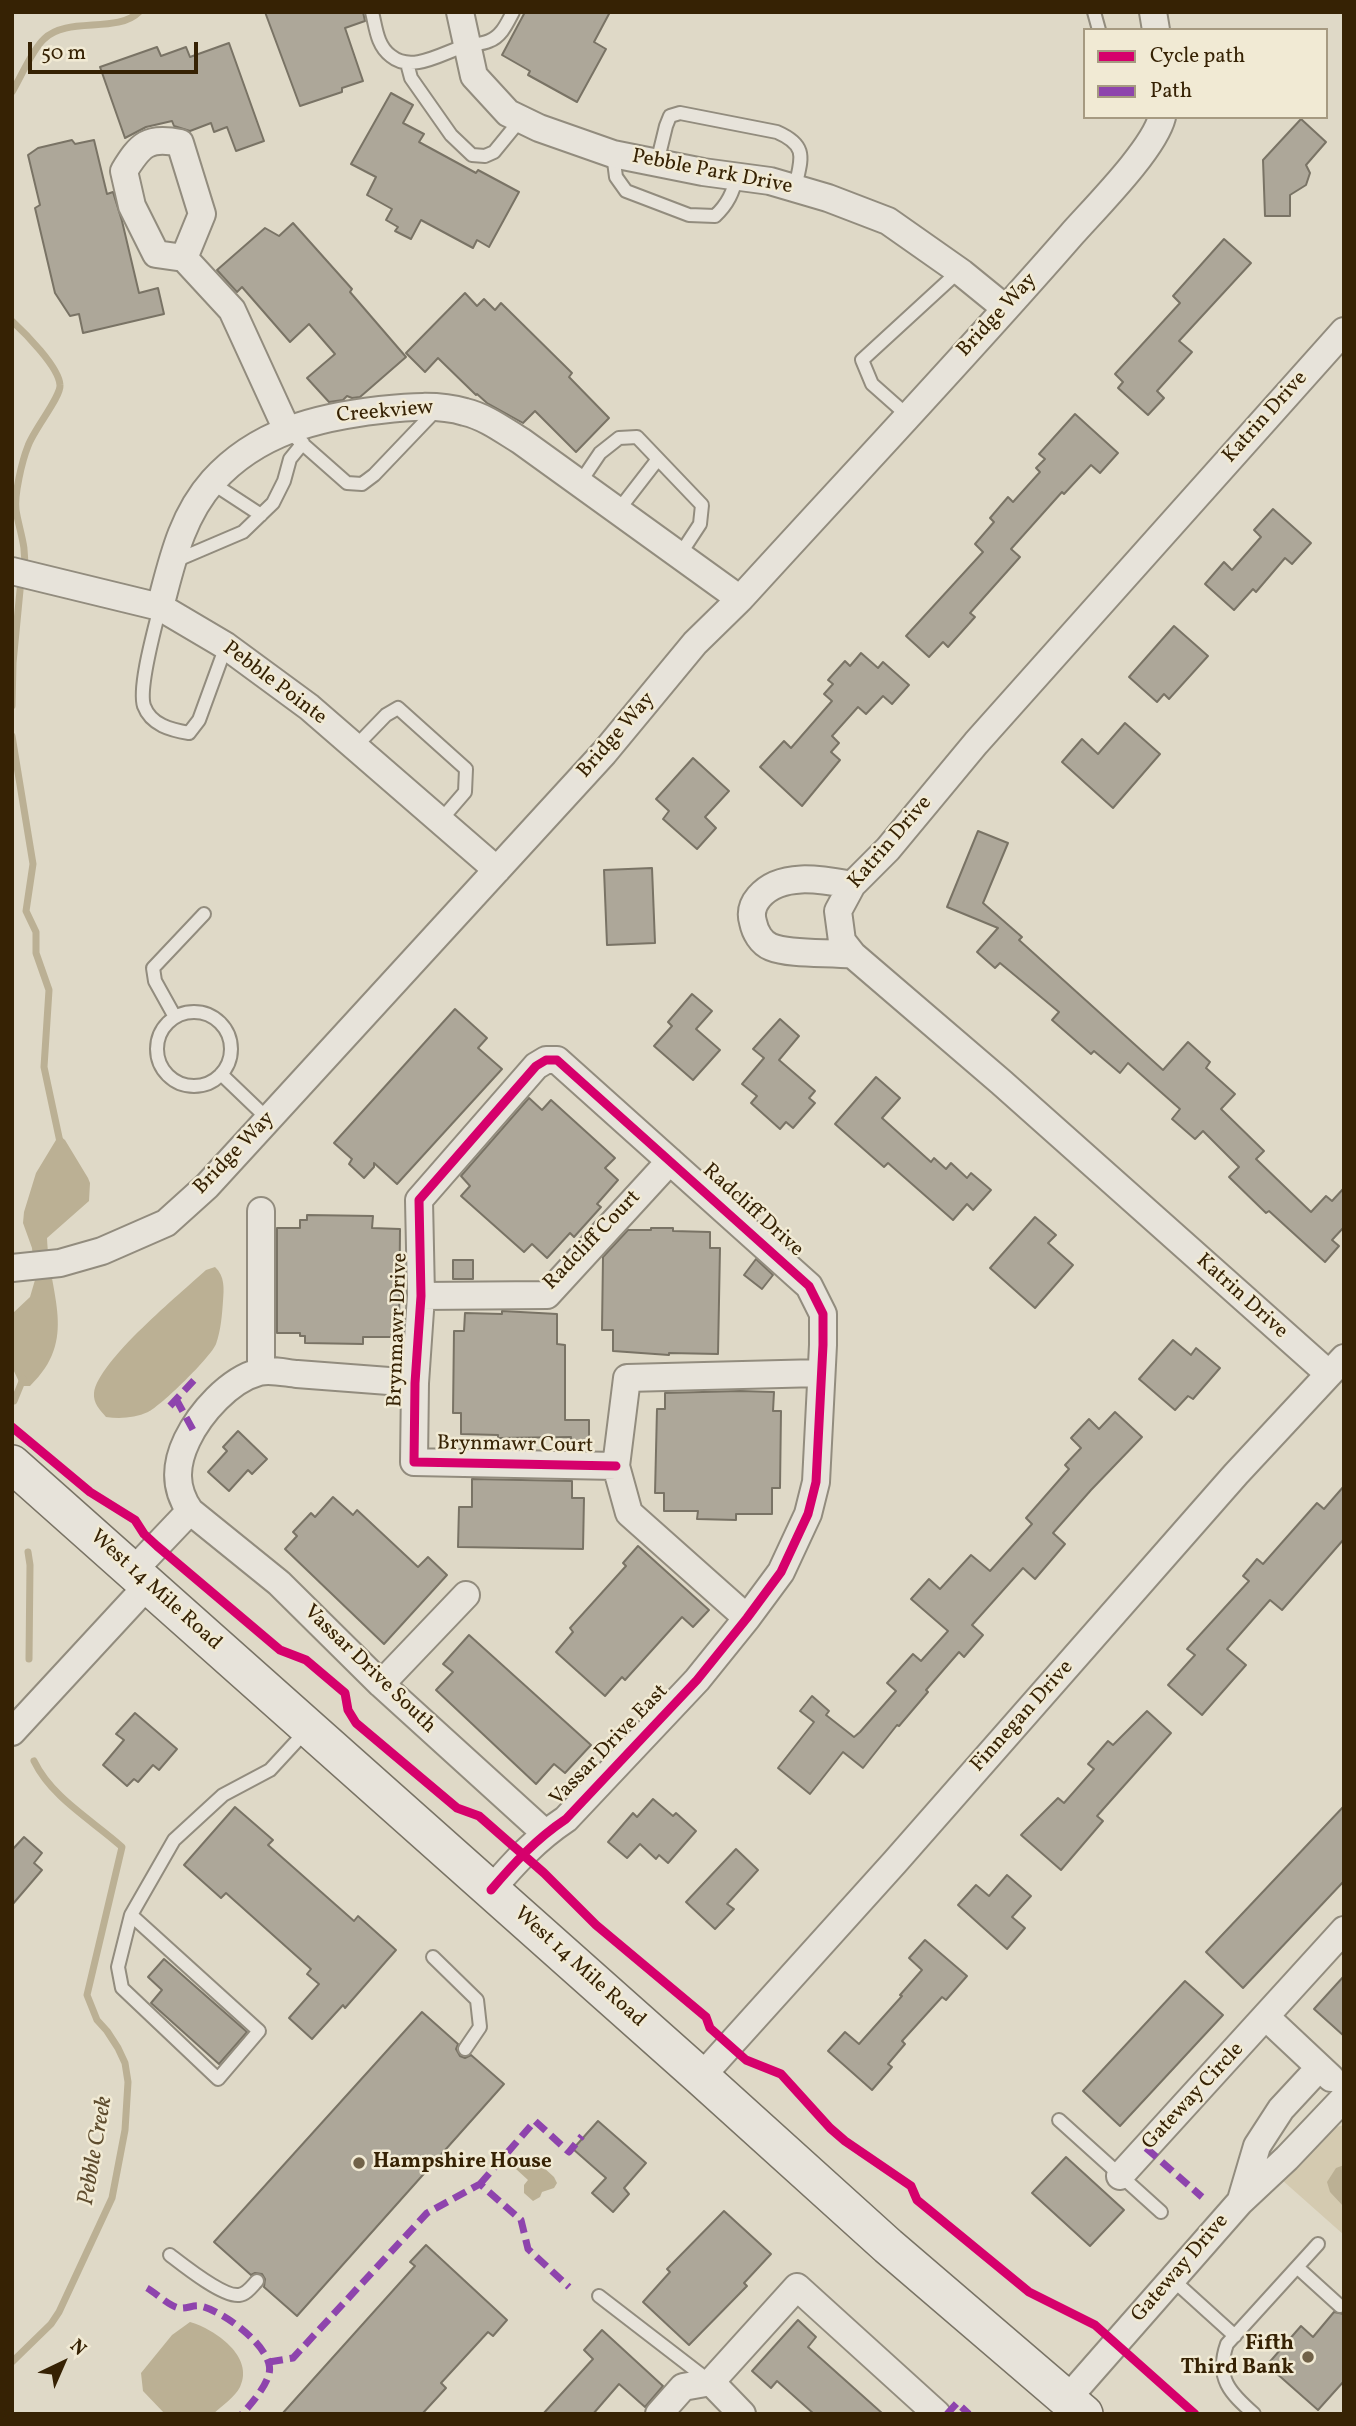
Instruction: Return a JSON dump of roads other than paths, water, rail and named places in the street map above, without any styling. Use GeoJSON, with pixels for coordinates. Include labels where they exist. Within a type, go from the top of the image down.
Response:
{"type":"FeatureCollection","features":[{"type":"Feature","properties":{"kind":"street","name":"Pebble Park Drive"},"geometry":{"type":"LineString","coordinates":[[460,12],[474,76],[508,113],[539,128],[613,154],[770,181],[828,198],[888,221],[959,271],[1005,308]]}},
{"type":"Feature","properties":{"kind":"street","name":"Bridge Way"},"geometry":{"type":"LineString","coordinates":[[18,1268],[60,1263],[102,1251],[166,1223],[207,1186],[604,753],[695,643],[740,598],[1114,187],[1158,131],[1161,119]]}},
{"type":"Feature","properties":{"kind":"street"},"geometry":{"type":"LineString","coordinates":[[184,258],[232,310],[295,437]]}},
{"type":"Feature","properties":{"kind":"street","name":"Katrin Drive"},"geometry":{"type":"LineString","coordinates":[[1336,1366],[853,955],[842,940],[838,911],[852,886],[888,849],[976,743],[1344,331]]}},
{"type":"Feature","properties":{"kind":"street","name":"Creekview"},"geometry":{"type":"LineString","coordinates":[[160,607],[178,540],[191,513],[212,482],[234,460],[255,445],[295,437],[343,415],[400,408],[438,407],[464,411],[483,418],[521,441],[740,598]]}},
{"type":"Feature","properties":{"kind":"street","name":"Pebble Pointe"},"geometry":{"type":"LineString","coordinates":[[12,571],[160,607],[226,646],[309,707],[497,870]]}},
{"type":"Feature","properties":{"kind":"street"},"geometry":{"type":"LineString","coordinates":[[852,886],[821,880],[778,884],[761,894],[753,904],[752,919],[758,937],[770,947],[853,955]]}},
{"type":"Feature","properties":{"kind":"street","name":"Radcliff Drive"},"geometry":{"type":"LineString","coordinates":[[419,1200],[536,1066],[545,1060],[557,1060],[809,1286],[823,1314],[816,1482],[808,1514],[781,1572],[747,1618]]}},
{"type":"Feature","properties":{"kind":"street","name":"Radcliff Court"},"geometry":{"type":"LineString","coordinates":[[421,1296],[547,1295],[670,1161]]}},
{"type":"Feature","properties":{"kind":"street","name":"Brynmawr Drive"},"geometry":{"type":"LineString","coordinates":[[414,1462],[415,1383],[421,1296],[419,1200]]}},
{"type":"Feature","properties":{"kind":"street"},"geometry":{"type":"LineString","coordinates":[[261,1211],[261,1371]]}},
{"type":"Feature","properties":{"kind":"street","name":"Finnegan Drive"},"geometry":{"type":"LineString","coordinates":[[701,2077],[895,1862],[1236,1474],[1336,1366]]}},
{"type":"Feature","properties":{"kind":"street"},"geometry":{"type":"LineString","coordinates":[[12,1732],[140,1578],[190,1511],[180,1497],[178,1483],[179,1465],[189,1436],[200,1416],[236,1382],[261,1371],[415,1383]]}},
{"type":"Feature","properties":{"kind":"street"},"geometry":{"type":"LineString","coordinates":[[747,1618],[629,1513],[616,1466],[627,1378],[820,1373]]}},
{"type":"Feature","properties":{"kind":"street","name":"Brynmawr Court"},"geometry":{"type":"LineString","coordinates":[[414,1462],[616,1466]]}},
{"type":"Feature","properties":{"kind":"street","name":"West 14 Mile Road"},"geometry":{"type":"LineString","coordinates":[[12,1464],[888,2246],[1075,2407]]}},
{"type":"Feature","properties":{"kind":"street","name":"Vassar Drive South"},"geometry":{"type":"LineString","coordinates":[[190,1511],[279,1583],[381,1684],[545,1833]]}},
{"type":"Feature","properties":{"kind":"street"},"geometry":{"type":"LineString","coordinates":[[381,1684],[466,1595]]}},
{"type":"Feature","properties":{"kind":"street","name":"Vassar Drive East"},"geometry":{"type":"LineString","coordinates":[[491,1890],[521,1855],[545,1833],[566,1819],[697,1680],[747,1618]]}},
{"type":"Feature","properties":{"kind":"street","name":"Gateway Circle"},"geometry":{"type":"LineString","coordinates":[[1120,2176],[1344,1930]]}},
{"type":"Feature","properties":{"kind":"street"},"geometry":{"type":"LineString","coordinates":[[1266,2017],[1344,2090]]}},
{"type":"Feature","properties":{"kind":"street","name":"Gateway Drive"},"geometry":{"type":"LineString","coordinates":[[1240,2202],[1257,2146],[1281,2109],[1319,2068]]}},
{"type":"Feature","properties":{"kind":"street","name":"Gateway Drive"},"geometry":{"type":"LineString","coordinates":[[1075,2407],[1172,2279],[1240,2202],[1287,2158],[1344,2098]]}},
{"type":"Feature","properties":{"kind":"street"},"geometry":{"type":"LineString","coordinates":[[659,2414],[683,2387],[711,2382],[797,2287],[937,2414]]}},
{"type":"Feature","properties":{"kind":"street"},"geometry":{"type":"LineString","coordinates":[[711,2382],[742,2414]]}},
{"type":"Feature","properties":{"kind":"lane"},"geometry":{"type":"LineString","coordinates":[[372,12],[384,50],[393,58],[407,63],[489,41],[502,33],[513,12]]}},
{"type":"Feature","properties":{"kind":"lane"},"geometry":{"type":"LineString","coordinates":[[407,63],[411,79],[451,135],[472,155],[485,156],[494,152],[521,119]]}},
{"type":"Feature","properties":{"kind":"lane"},"geometry":{"type":"LineString","coordinates":[[657,163],[670,116],[680,113],[777,132],[790,137],[800,147],[802,158],[795,188]]}},
{"type":"Feature","properties":{"kind":"lane"},"geometry":{"type":"LineString","coordinates":[[613,154],[616,177],[626,191],[689,215],[715,215],[733,193],[737,176]]}},
{"type":"Feature","properties":{"kind":"lane"},"geometry":{"type":"LineString","coordinates":[[907,415],[872,384],[862,360],[959,271]]}},
{"type":"Feature","properties":{"kind":"lane"},"geometry":{"type":"LineString","coordinates":[[172,562],[243,533],[273,503],[284,481],[295,437],[346,483],[362,484],[374,475],[438,407]]}},
{"type":"Feature","properties":{"kind":"lane"},"geometry":{"type":"LineString","coordinates":[[579,485],[600,453],[619,438],[637,437],[702,505],[700,524],[679,556]]}},
{"type":"Feature","properties":{"kind":"lane"},"geometry":{"type":"LineString","coordinates":[[617,512],[658,459]]}},
{"type":"Feature","properties":{"kind":"lane"},"geometry":{"type":"LineString","coordinates":[[212,482],[261,515]]}},
{"type":"Feature","properties":{"kind":"lane"},"geometry":{"type":"LineString","coordinates":[[160,607],[145,674],[144,705],[155,721],[169,730],[189,733],[199,720],[226,646]]}},
{"type":"Feature","properties":{"kind":"lane"},"geometry":{"type":"LineString","coordinates":[[355,747],[386,715],[398,708],[466,769],[465,792],[440,821]]}},
{"type":"Feature","properties":{"kind":"lane"},"geometry":{"type":"LineString","coordinates":[[175,1017],[155,981],[153,968],[204,914]]}},
{"type":"Feature","properties":{"kind":"lane"},"geometry":{"type":"LineString","coordinates":[[186,1013],[209,1015],[226,1031],[231,1053],[228,1065],[211,1082],[199,1086],[186,1085],[164,1072],[157,1047],[166,1024],[175,1017],[186,1013]]}},
{"type":"Feature","properties":{"kind":"lane"},"geometry":{"type":"LineString","coordinates":[[221,1074],[269,1120]]}},
{"type":"Feature","properties":{"kind":"lane"},"geometry":{"type":"LineString","coordinates":[[131,1915],[259,2031],[218,2079],[122,1988],[118,1967],[131,1915],[174,1840],[223,1795],[270,1770],[309,1728]]}},
{"type":"Feature","properties":{"kind":"lane"},"geometry":{"type":"LineString","coordinates":[[433,1956],[477,2000],[480,2027],[465,2049]]}},
{"type":"Feature","properties":{"kind":"lane"},"geometry":{"type":"LineString","coordinates":[[1059,2120],[1161,2212]]}},
{"type":"Feature","properties":{"kind":"lane"},"geometry":{"type":"LineString","coordinates":[[1254,2414],[1229,2389],[1224,2377],[1223,2356],[1227,2344],[1318,2244]]}},
{"type":"Feature","properties":{"kind":"lane"},"geometry":{"type":"LineString","coordinates":[[170,2255],[227,2292],[238,2295],[246,2292],[257,2281]]}},
{"type":"Feature","properties":{"kind":"lane"},"geometry":{"type":"LineString","coordinates":[[1297,2267],[1340,2306]]}},
{"type":"Feature","properties":{"kind":"lane"},"geometry":{"type":"LineString","coordinates":[[1172,2279],[1235,2336]]}},
{"type":"Feature","properties":{"kind":"lane"},"geometry":{"type":"LineString","coordinates":[[599,2296],[711,2382]]}},
{"type":"Feature","properties":{"kind":"waterway","name":"Pebble Creek"},"geometry":{"type":"LineString","coordinates":[[12,92],[35,50],[54,32],[65,28],[118,22],[130,19],[139,12]]}},
{"type":"Feature","properties":{"kind":"waterway","name":"Pebble Creek"},"geometry":{"type":"LineString","coordinates":[[12,321],[48,360],[60,385],[28,446],[19,478],[16,510],[24,546],[24,568]]}},
{"type":"Feature","properties":{"kind":"waterway","name":"Pebble Creek"},"geometry":{"type":"LineString","coordinates":[[12,706],[21,580]]}},
{"type":"Feature","properties":{"kind":"waterway","name":"Pebble Creek"},"geometry":{"type":"LineString","coordinates":[[12,736],[33,864],[26,911],[36,932],[36,953],[49,990],[44,1067],[60,1142]]}},
{"type":"Feature","properties":{"kind":"waterway","name":"Pebble Creek"},"geometry":{"type":"LineString","coordinates":[[14,1401],[23,1379]]}},
{"type":"Feature","properties":{"kind":"waterway","name":"Pebble Creek"},"geometry":{"type":"LineString","coordinates":[[28,1552],[29,1659]]}},
{"type":"Feature","properties":{"kind":"waterway","name":"Pebble Creek"},"geometry":{"type":"LineString","coordinates":[[12,2362],[51,2324],[59,2312],[112,2198],[125,2130],[128,2082],[125,2063],[118,2048],[97,2020],[87,1995],[122,1847],[62,1797],[34,1761]]}},
{"type":"Feature","properties":{"kind":"place","name":"Hampshire House"},"geometry":{"type":"Point","coordinates":[359,2163]}},
{"type":"Feature","properties":{"kind":"place","name":"Fifth Third Bank"},"geometry":{"type":"Point","coordinates":[1308,2357]}}]}
